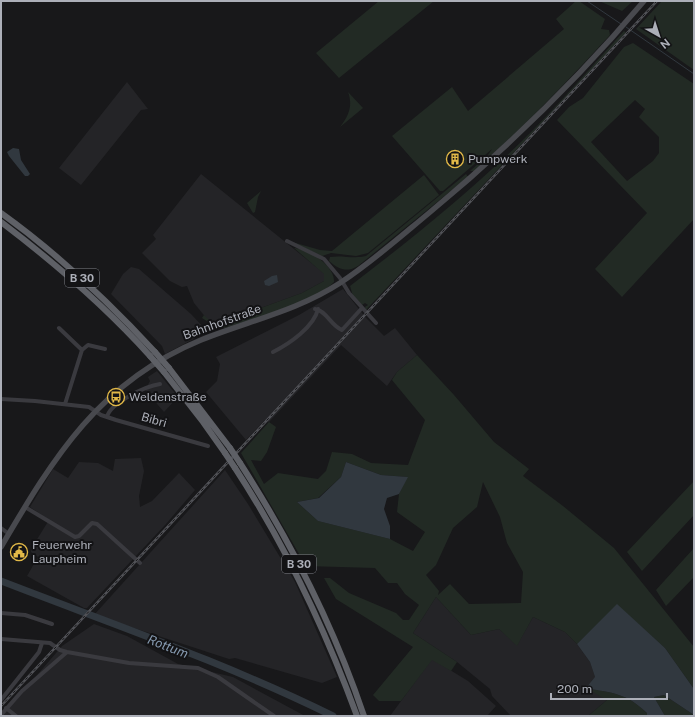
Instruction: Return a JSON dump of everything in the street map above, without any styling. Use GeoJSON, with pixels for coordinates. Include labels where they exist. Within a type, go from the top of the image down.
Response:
{"type":"FeatureCollection","features":[{"type":"Feature","properties":{"kind":"highway","name":"B 30"},"geometry":{"type":"LineString","coordinates":[[1,213],[68,266],[111,306],[230,448],[281,529],[318,601],[348,682],[357,716]]}},
{"type":"Feature","properties":{"kind":"highway","name":"B 30"},"geometry":{"type":"LineString","coordinates":[[1,222],[66,273],[152,354]]}},
{"type":"Feature","properties":{"kind":"highway","name":"B 30"},"geometry":{"type":"LineString","coordinates":[[166,370],[225,453],[274,532],[296,573],[344,671]]}},
{"type":"Feature","properties":{"kind":"highway","name":"B 30"},"geometry":{"type":"LineString","coordinates":[[348,682],[364,716]]}},
{"type":"Feature","properties":{"kind":"main road","name":"Bahnhofstraße"},"geometry":{"type":"LineString","coordinates":[[1,547],[57,456],[95,410],[132,379],[182,348],[213,335],[289,310],[320,295],[342,282],[385,250],[472,176],[541,112],[620,29],[644,1]]}},
{"type":"Feature","properties":{"kind":"street"},"geometry":{"type":"LineString","coordinates":[[287,241],[324,259],[336,271],[349,293],[376,323]]}},
{"type":"Feature","properties":{"kind":"street"},"geometry":{"type":"LineString","coordinates":[[273,352],[307,327],[317,316],[316,309],[335,328],[342,330],[362,308]]}},
{"type":"Feature","properties":{"kind":"street"},"geometry":{"type":"LineString","coordinates":[[59,328],[82,350]]}},
{"type":"Feature","properties":{"kind":"street"},"geometry":{"type":"LineString","coordinates":[[65,404],[82,350],[85,346],[90,345],[105,349]]}},
{"type":"Feature","properties":{"kind":"street"},"geometry":{"type":"LineString","coordinates":[[107,417],[112,409],[123,400],[144,388],[160,384]]}},
{"type":"Feature","properties":{"kind":"street"},"geometry":{"type":"LineString","coordinates":[[1,399],[65,404],[89,407],[95,410]]}},
{"type":"Feature","properties":{"kind":"street","name":"Bibri"},"geometry":{"type":"LineString","coordinates":[[95,410],[107,417],[208,446]]}},
{"type":"Feature","properties":{"kind":"street"},"geometry":{"type":"LineString","coordinates":[[25,507],[75,537],[80,535],[92,523],[97,524],[140,563]]}},
{"type":"Feature","properties":{"kind":"street"},"geometry":{"type":"LineString","coordinates":[[1,528],[9,534]]}},
{"type":"Feature","properties":{"kind":"street"},"geometry":{"type":"LineString","coordinates":[[1,613],[25,615],[52,624]]}},
{"type":"Feature","properties":{"kind":"street"},"geometry":{"type":"LineString","coordinates":[[1,639],[53,644],[60,650],[66,652],[136,664],[198,668],[218,677],[274,716]]}},
{"type":"Feature","properties":{"kind":"street"},"geometry":{"type":"LineString","coordinates":[[1,700],[39,652],[42,643]]}},
{"type":"Feature","properties":{"kind":"street"},"geometry":{"type":"LineString","coordinates":[[1,715],[22,691],[66,652]]}},
{"type":"Feature","properties":{"kind":"street"},"geometry":{"type":"LineString","coordinates":[[6,708],[16,716]]}},
{"type":"Feature","properties":{"kind":"shaded area"},"geometry":{"type":"Polygon","coordinates":[[[379,1],[434,1],[339,78],[316,53],[379,1]]]}},
{"type":"Feature","properties":{"kind":"shaded area"},"geometry":{"type":"Polygon","coordinates":[[[576,1],[579,1],[605,19],[601,29],[609,30],[610,35],[544,105],[492,155],[474,171],[470,171],[488,155],[492,149],[443,191],[440,191],[392,136],[452,87],[468,111],[564,29],[556,19],[576,1]]]}},
{"type":"Feature","properties":{"kind":"shaded area"},"geometry":{"type":"Polygon","coordinates":[[[599,1],[633,1],[622,11],[599,1]]]}},
{"type":"Feature","properties":{"kind":"shaded area"},"geometry":{"type":"Polygon","coordinates":[[[662,1],[694,1],[694,70],[636,29],[662,1]]]}},
{"type":"Feature","properties":{"kind":"shaded area"},"geometry":{"type":"Polygon","coordinates":[[[624,31],[626,33],[366,310],[365,307],[368,305],[365,303],[362,305],[353,296],[350,286],[437,217],[501,161],[548,115],[624,31]]]}},
{"type":"Feature","properties":{"kind":"shaded area"},"geometry":{"type":"Polygon","coordinates":[[[633,43],[694,84],[694,219],[622,297],[595,269],[647,213],[557,120],[569,107],[583,98],[624,47],[633,43]],[[635,100],[591,142],[627,181],[653,161],[659,153],[659,137],[639,117],[645,109],[635,100]]]}},
{"type":"Feature","properties":{"kind":"shaded area"},"geometry":{"type":"Polygon","coordinates":[[[127,82],[148,109],[141,110],[81,185],[59,168],[127,82]]]}},
{"type":"Feature","properties":{"kind":"shaded area"},"geometry":{"type":"Polygon","coordinates":[[[348,92],[363,108],[340,127],[346,119],[350,106],[348,92]]]}},
{"type":"Feature","properties":{"kind":"shaded area"},"geometry":{"type":"Polygon","coordinates":[[[13,148],[19,149],[21,160],[30,174],[28,176],[25,176],[9,156],[7,152],[13,148]]]}},
{"type":"Feature","properties":{"kind":"shaded area"},"geometry":{"type":"Polygon","coordinates":[[[201,174],[325,274],[324,281],[302,293],[220,323],[207,319],[194,303],[187,286],[182,287],[170,281],[142,253],[156,239],[153,235],[201,174]]]}},
{"type":"Feature","properties":{"kind":"shaded area"},"geometry":{"type":"Polygon","coordinates":[[[466,174],[468,177],[358,266],[346,270],[329,261],[330,257],[366,256],[466,174]]]}},
{"type":"Feature","properties":{"kind":"shaded area"},"geometry":{"type":"Polygon","coordinates":[[[424,175],[439,195],[368,253],[356,256],[331,253],[322,256],[292,242],[320,250],[332,251],[424,175]]]}},
{"type":"Feature","properties":{"kind":"shaded area"},"geometry":{"type":"Polygon","coordinates":[[[261,191],[258,197],[255,212],[253,213],[247,203],[261,191]]]}},
{"type":"Feature","properties":{"kind":"shaded area"},"geometry":{"type":"Polygon","coordinates":[[[294,248],[306,251],[320,259],[330,270],[334,282],[325,289],[299,303],[225,328],[216,327],[202,318],[204,315],[208,319],[220,323],[302,293],[324,281],[324,274],[294,248]]]}},
{"type":"Feature","properties":{"kind":"shaded area"},"geometry":{"type":"Polygon","coordinates":[[[131,267],[139,269],[191,314],[204,328],[201,335],[165,354],[162,346],[111,294],[123,274],[131,267]]]}},
{"type":"Feature","properties":{"kind":"shaded area"},"geometry":{"type":"Polygon","coordinates":[[[277,275],[278,282],[269,286],[265,285],[264,281],[277,275]]]}},
{"type":"Feature","properties":{"kind":"shaded area"},"geometry":{"type":"Polygon","coordinates":[[[343,289],[366,318],[384,336],[395,328],[417,355],[397,372],[387,386],[341,345],[269,422],[265,420],[246,440],[206,392],[217,381],[220,364],[216,357],[299,315],[343,289]]]}},
{"type":"Feature","properties":{"kind":"shaded area"},"geometry":{"type":"Polygon","coordinates":[[[417,355],[494,442],[529,469],[523,476],[563,506],[614,548],[694,647],[694,689],[665,648],[617,605],[577,644],[565,632],[533,617],[517,646],[499,629],[471,635],[436,597],[413,633],[457,662],[451,671],[432,660],[401,701],[379,701],[373,695],[413,647],[336,599],[324,578],[330,578],[349,593],[396,613],[403,620],[409,620],[419,605],[405,594],[397,583],[388,583],[375,568],[306,566],[241,453],[269,422],[276,427],[267,452],[261,461],[251,460],[264,484],[278,473],[318,479],[326,471],[332,452],[352,454],[371,463],[408,465],[425,420],[392,380],[397,372],[417,355]],[[346,462],[341,477],[318,498],[297,502],[318,521],[390,539],[413,551],[425,532],[397,512],[399,494],[407,477],[381,475],[346,462]],[[483,482],[477,507],[453,528],[436,565],[426,575],[439,591],[438,595],[450,584],[469,604],[521,603],[523,572],[507,543],[500,517],[483,482]]]}},
{"type":"Feature","properties":{"kind":"shaded area"},"geometry":{"type":"Polygon","coordinates":[[[157,371],[178,397],[164,412],[145,390],[150,381],[148,377],[157,371]]]}},
{"type":"Feature","properties":{"kind":"shaded area"},"geometry":{"type":"Polygon","coordinates":[[[141,458],[144,471],[139,496],[140,507],[152,501],[179,473],[195,490],[166,524],[87,608],[84,608],[27,576],[38,557],[31,552],[31,549],[49,520],[30,507],[53,469],[68,478],[79,462],[98,463],[113,471],[115,459],[141,458]]]}},
{"type":"Feature","properties":{"kind":"shaded area"},"geometry":{"type":"Polygon","coordinates":[[[346,462],[381,475],[408,477],[399,494],[387,498],[384,509],[390,526],[390,539],[318,521],[297,502],[319,498],[341,477],[346,462]]]}},
{"type":"Feature","properties":{"kind":"shaded area"},"geometry":{"type":"Polygon","coordinates":[[[225,470],[248,504],[295,582],[337,677],[322,683],[235,658],[229,659],[94,615],[225,470]]]}},
{"type":"Feature","properties":{"kind":"shaded area"},"geometry":{"type":"Polygon","coordinates":[[[694,481],[694,515],[642,571],[627,552],[694,481]]]}},
{"type":"Feature","properties":{"kind":"shaded area"},"geometry":{"type":"Polygon","coordinates":[[[694,548],[694,577],[666,606],[656,590],[694,548]]]}},
{"type":"Feature","properties":{"kind":"shaded area"},"geometry":{"type":"Polygon","coordinates":[[[436,597],[471,635],[499,629],[517,645],[533,617],[565,632],[577,644],[590,662],[595,677],[607,700],[588,716],[511,716],[492,696],[490,689],[457,662],[413,633],[436,597]]]}},
{"type":"Feature","properties":{"kind":"shaded area"},"geometry":{"type":"Polygon","coordinates":[[[617,604],[665,648],[694,689],[694,715],[664,695],[654,697],[665,716],[647,716],[647,713],[639,706],[626,698],[612,693],[586,688],[595,677],[590,662],[577,644],[617,604]]]}},
{"type":"Feature","properties":{"kind":"shaded area"},"geometry":{"type":"Polygon","coordinates":[[[94,624],[127,636],[178,664],[233,677],[305,716],[2,716],[62,646],[94,624]]]}},
{"type":"Feature","properties":{"kind":"shaded area"},"geometry":{"type":"Polygon","coordinates":[[[432,659],[468,681],[496,706],[487,716],[390,716],[432,659]]]}},
{"type":"Feature","properties":{"kind":"shaded area"},"geometry":{"type":"Polygon","coordinates":[[[586,688],[612,693],[626,698],[639,706],[647,713],[647,716],[588,716],[607,700],[586,688]]]}},
{"type":"Feature","properties":{"kind":"shaded area"},"geometry":{"type":"Polygon","coordinates":[[[664,695],[694,716],[665,716],[654,697],[664,695]]]}},
{"type":"Feature","properties":{"kind":"waterway"},"geometry":{"type":"LineString","coordinates":[[587,1],[621,24]]}},
{"type":"Feature","properties":{"kind":"waterway"},"geometry":{"type":"LineString","coordinates":[[626,27],[694,74]]}},
{"type":"Feature","properties":{"kind":"waterway","name":"Rottum"},"geometry":{"type":"LineString","coordinates":[[1,581],[210,661],[333,716]]}},
{"type":"Feature","properties":{"kind":"railway"},"geometry":{"type":"LineString","coordinates":[[1,706],[657,1]]}},
{"type":"Feature","properties":{"kind":"place","name":"Pumpwerk"},"geometry":{"type":"Point","coordinates":[455,159]}},
{"type":"Feature","properties":{"kind":"place","name":"Weldenstraße"},"geometry":{"type":"Point","coordinates":[116,397]}},
{"type":"Feature","properties":{"kind":"place","name":"Feuerwehr Laupheim"},"geometry":{"type":"Point","coordinates":[19,552]}}]}
